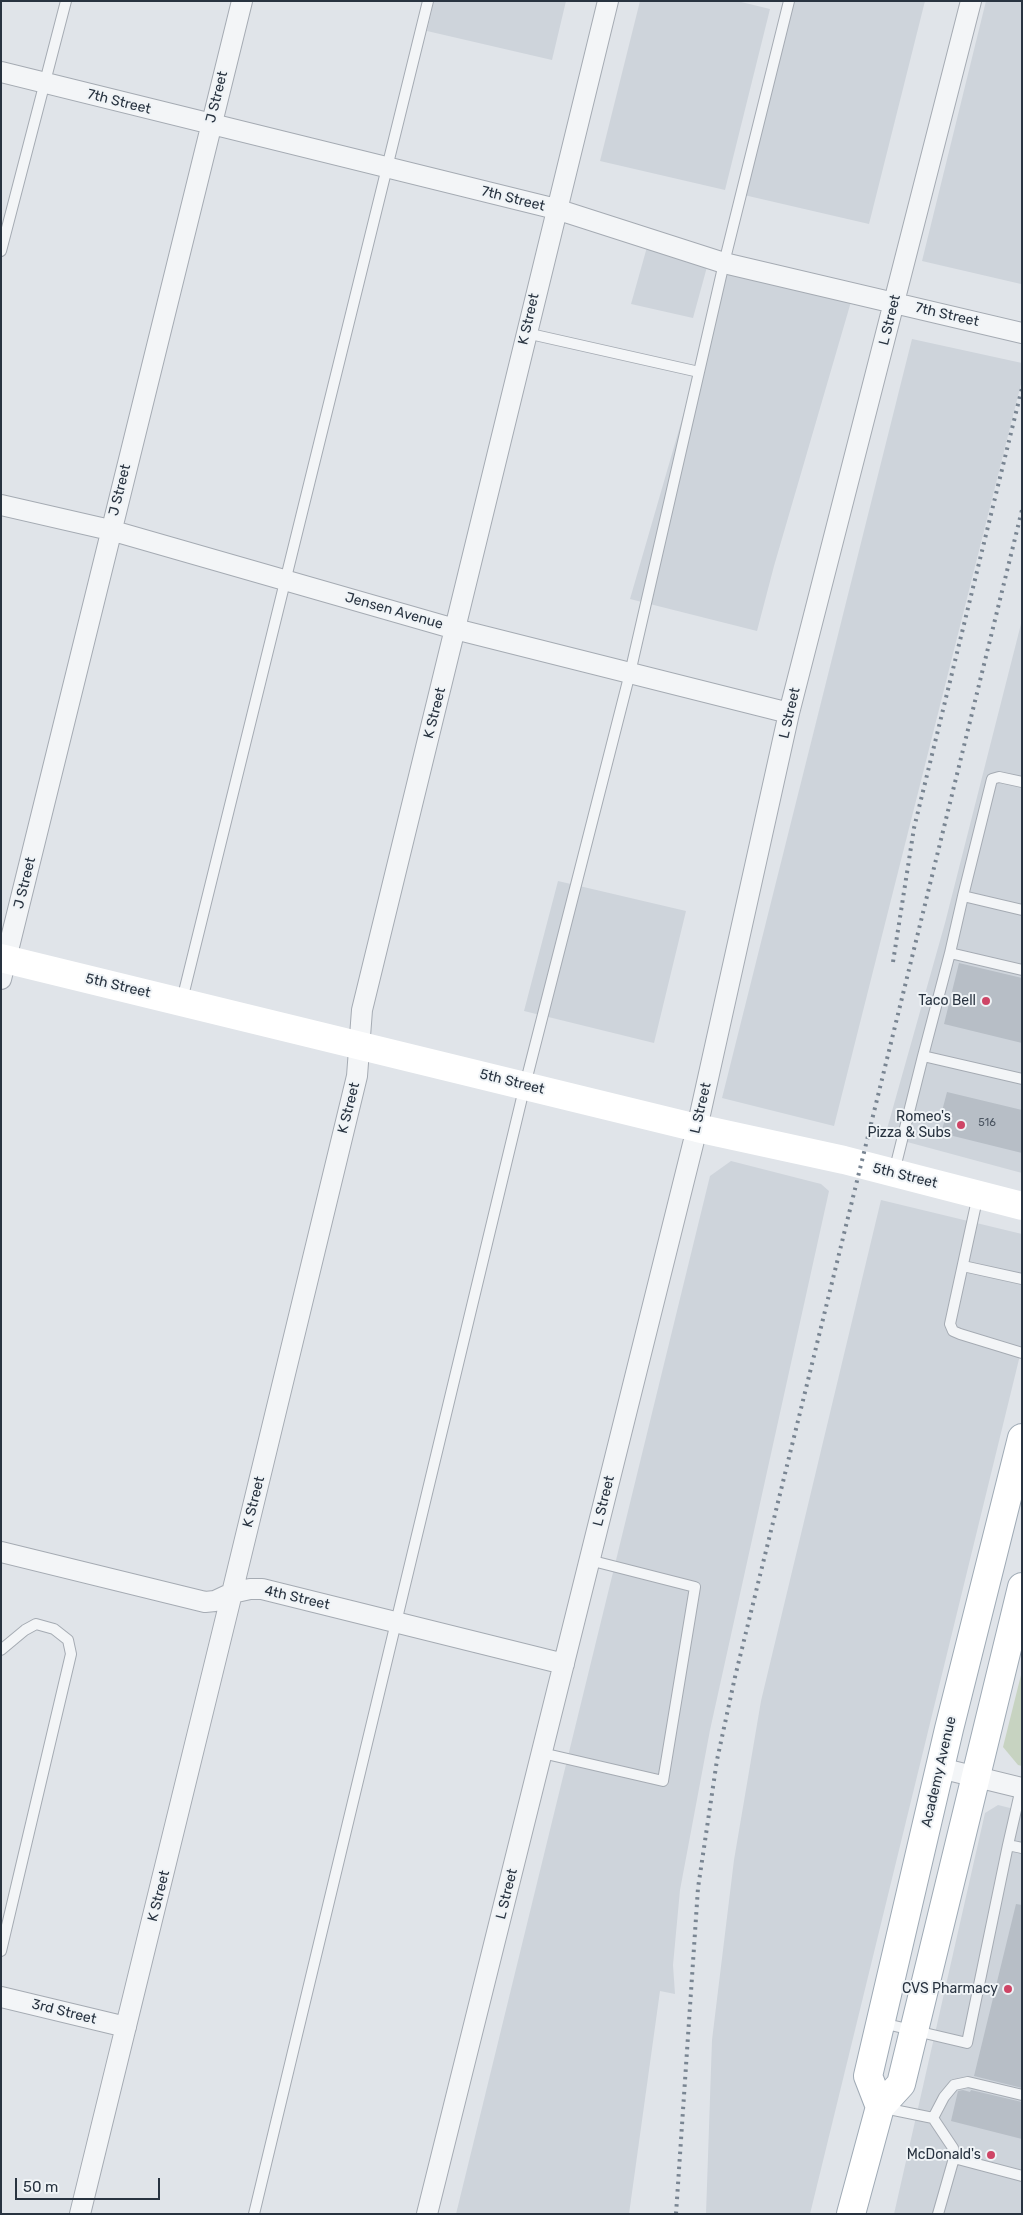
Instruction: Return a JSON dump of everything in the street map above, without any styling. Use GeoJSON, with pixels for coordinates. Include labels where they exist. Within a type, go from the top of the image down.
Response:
{"type":"FeatureCollection","features":[{"type":"Feature","properties":{"kind":"main road","name":"5th Street"},"geometry":{"type":"LineString","coordinates":[[3,966],[182,1001],[697,1128],[844,1160],[1022,1206]]}},
{"type":"Feature","properties":{"kind":"main road","name":"Academy Avenue"},"geometry":{"type":"LineString","coordinates":[[880,2107],[868,2076],[882,2023],[940,1768],[1022,1438]]}},
{"type":"Feature","properties":{"kind":"main road"},"geometry":{"type":"LineString","coordinates":[[851,2214],[880,2107],[901,2084],[974,1776],[1022,1587]]}},
{"type":"Feature","properties":{"kind":"street","name":"J Street"},"geometry":{"type":"LineString","coordinates":[[3,966],[242,1]]}},
{"type":"Feature","properties":{"kind":"street","name":"K Street"},"geometry":{"type":"LineString","coordinates":[[80,2214],[357,1076],[362,1010],[608,1]]}},
{"type":"Feature","properties":{"kind":"street","name":"L Street"},"geometry":{"type":"LineString","coordinates":[[427,2214],[697,1128],[789,713],[971,1]]}},
{"type":"Feature","properties":{"kind":"street","name":"7th Street"},"geometry":{"type":"LineString","coordinates":[[1,72],[556,209],[724,263],[1022,333]]}},
{"type":"Feature","properties":{"kind":"street","name":"Jensen Avenue"},"geometry":{"type":"LineString","coordinates":[[1,505],[110,530],[456,629],[789,713]]}},
{"type":"Feature","properties":{"kind":"street","name":"4th Street"},"geometry":{"type":"LineString","coordinates":[[1,1552],[205,1602],[215,1601],[232,1593],[250,1589],[262,1589],[564,1664]]}},
{"type":"Feature","properties":{"kind":"street"},"geometry":{"type":"LineString","coordinates":[[940,1768],[1021,1788]]}},
{"type":"Feature","properties":{"kind":"street","name":"3rd Street"},"geometry":{"type":"LineString","coordinates":[[1,1997],[126,2027]]}},
{"type":"Feature","properties":{"kind":"lane"},"geometry":{"type":"LineString","coordinates":[[1,251],[66,1]]}},
{"type":"Feature","properties":{"kind":"lane"},"geometry":{"type":"LineString","coordinates":[[182,1001],[428,1]]}},
{"type":"Feature","properties":{"kind":"lane"},"geometry":{"type":"LineString","coordinates":[[254,2214],[526,1085],[630,673],[724,263],[789,1]]}},
{"type":"Feature","properties":{"kind":"lane"},"geometry":{"type":"LineString","coordinates":[[526,334],[699,372]]}},
{"type":"Feature","properties":{"kind":"lane"},"geometry":{"type":"LineString","coordinates":[[894,1174],[950,953],[984,805],[992,779],[999,777],[1022,782]]}},
{"type":"Feature","properties":{"kind":"lane"},"geometry":{"type":"LineString","coordinates":[[963,896],[1022,910]]}},
{"type":"Feature","properties":{"kind":"lane"},"geometry":{"type":"LineString","coordinates":[[950,953],[1022,970]]}},
{"type":"Feature","properties":{"kind":"lane"},"geometry":{"type":"LineString","coordinates":[[923,1056],[1022,1079]]}},
{"type":"Feature","properties":{"kind":"lane"},"geometry":{"type":"LineString","coordinates":[[978,1194],[950,1324],[953,1330],[1022,1353]]}},
{"type":"Feature","properties":{"kind":"lane"},"geometry":{"type":"LineString","coordinates":[[963,1266],[1022,1279]]}},
{"type":"Feature","properties":{"kind":"lane"},"geometry":{"type":"LineString","coordinates":[[542,1753],[663,1781],[695,1587],[589,1560]]}},
{"type":"Feature","properties":{"kind":"lane"},"geometry":{"type":"LineString","coordinates":[[1,1650],[25,1630],[36,1624],[54,1629],[68,1640],[71,1654],[4,1925],[1,1951]]}},
{"type":"Feature","properties":{"kind":"lane"},"geometry":{"type":"LineString","coordinates":[[882,2023],[967,2042],[1021,1788]]}},
{"type":"Feature","properties":{"kind":"lane"},"geometry":{"type":"LineString","coordinates":[[1008,1845],[1022,1848]]}},
{"type":"Feature","properties":{"kind":"lane"},"geometry":{"type":"LineString","coordinates":[[933,2118],[944,2097],[954,2085],[968,2082],[1022,2096]]}},
{"type":"Feature","properties":{"kind":"lane"},"geometry":{"type":"LineString","coordinates":[[880,2107],[933,2118],[953,2148],[954,2158],[941,2213]]}},
{"type":"Feature","properties":{"kind":"lane"},"geometry":{"type":"LineString","coordinates":[[954,2158],[1022,2176]]}},
{"type":"Feature","properties":{"kind":"shaded area"},"geometry":{"type":"Polygon","coordinates":[[[434,1],[566,1],[552,60],[427,31],[434,1]]]}},
{"type":"Feature","properties":{"kind":"shaded area"},"geometry":{"type":"Polygon","coordinates":[[[640,1],[737,1],[770,9],[725,190],[600,161],[640,1]]]}},
{"type":"Feature","properties":{"kind":"shaded area"},"geometry":{"type":"Polygon","coordinates":[[[792,1],[925,1],[869,224],[744,195],[792,1]]]}},
{"type":"Feature","properties":{"kind":"shaded area"},"geometry":{"type":"Polygon","coordinates":[[[986,1],[1022,1],[1021,284],[922,261],[986,1]]]}},
{"type":"Feature","properties":{"kind":"shaded area"},"geometry":{"type":"Polygon","coordinates":[[[649,240],[710,256],[693,318],[631,304],[649,240]]]}},
{"type":"Feature","properties":{"kind":"shaded area"},"geometry":{"type":"Polygon","coordinates":[[[728,260],[855,288],[774,566],[757,631],[630,599],[728,260]]]}},
{"type":"Feature","properties":{"kind":"shaded area"},"geometry":{"type":"Polygon","coordinates":[[[912,339],[1022,363],[1022,380],[834,1126],[722,1098],[912,339]]]}},
{"type":"Feature","properties":{"kind":"shaded area"},"geometry":{"type":"Polygon","coordinates":[[[1022,620],[1022,1173],[885,1136],[945,923],[1022,620]]]}},
{"type":"Feature","properties":{"kind":"shaded area"},"geometry":{"type":"Polygon","coordinates":[[[558,881],[686,911],[654,1043],[524,1011],[558,881]]]}},
{"type":"Feature","properties":{"kind":"shaded area"},"geometry":{"type":"Polygon","coordinates":[[[731,1161],[821,1184],[829,1191],[710,1730],[680,1890],[673,1965],[675,1994],[660,1991],[629,2214],[456,2214],[710,1176],[731,1161]]]}},
{"type":"Feature","properties":{"kind":"shaded area"},"geometry":{"type":"Polygon","coordinates":[[[881,1200],[1022,1234],[1022,1347],[810,2214],[706,2214],[712,2040],[734,1860],[761,1701],[881,1200]]]}},
{"type":"Feature","properties":{"kind":"shaded area"},"geometry":{"type":"Polygon","coordinates":[[[998,1805],[1022,1811],[1022,2214],[894,2214],[985,1813],[998,1805]]]}},
{"type":"Feature","properties":{"kind":"green space"},"geometry":{"type":"Polygon","coordinates":[[[1022,1671],[1022,1766],[1018,1765],[1003,1747],[1022,1671]]]}},
{"type":"Feature","properties":{"kind":"building","name":"Taco Bell"},"geometry":{"type":"Polygon","coordinates":[[[959,963],[1022,978],[1022,1043],[944,1024],[959,963]]]}},
{"type":"Feature","properties":{"kind":"building"},"geometry":{"type":"Polygon","coordinates":[[[947,1092],[1022,1110],[1022,1153],[941,1133],[946,1116],[941,1115],[947,1092]]]}},
{"type":"Feature","properties":{"kind":"building","name":"CVS Pharmacy"},"geometry":{"type":"Polygon","coordinates":[[[1016,1904],[1022,1905],[1022,2088],[974,2076],[1016,1904]]]}},
{"type":"Feature","properties":{"kind":"building"},"geometry":{"type":"Polygon","coordinates":[[[971,2090],[1022,2102],[1022,2139],[951,2121],[958,2091],[970,2092],[971,2090]]]}},
{"type":"Feature","properties":{"kind":"railway"},"geometry":{"type":"LineString","coordinates":[[893,962],[914,828],[1022,388]]}},
{"type":"Feature","properties":{"kind":"railway"},"geometry":{"type":"LineString","coordinates":[[676,2214],[698,1888],[717,1760],[735,1677],[1022,510]]}},
{"type":"Feature","properties":{"kind":"place","name":"Taco Bell"},"geometry":{"type":"Point","coordinates":[986,1001]}},
{"type":"Feature","properties":{"kind":"place","name":"Romeo's Pizza & Subs"},"geometry":{"type":"Point","coordinates":[961,1125]}},
{"type":"Feature","properties":{"kind":"place","name":"CVS Pharmacy"},"geometry":{"type":"Point","coordinates":[1008,1989]}},
{"type":"Feature","properties":{"kind":"place","name":"McDonald's"},"geometry":{"type":"Point","coordinates":[991,2155]}}]}
